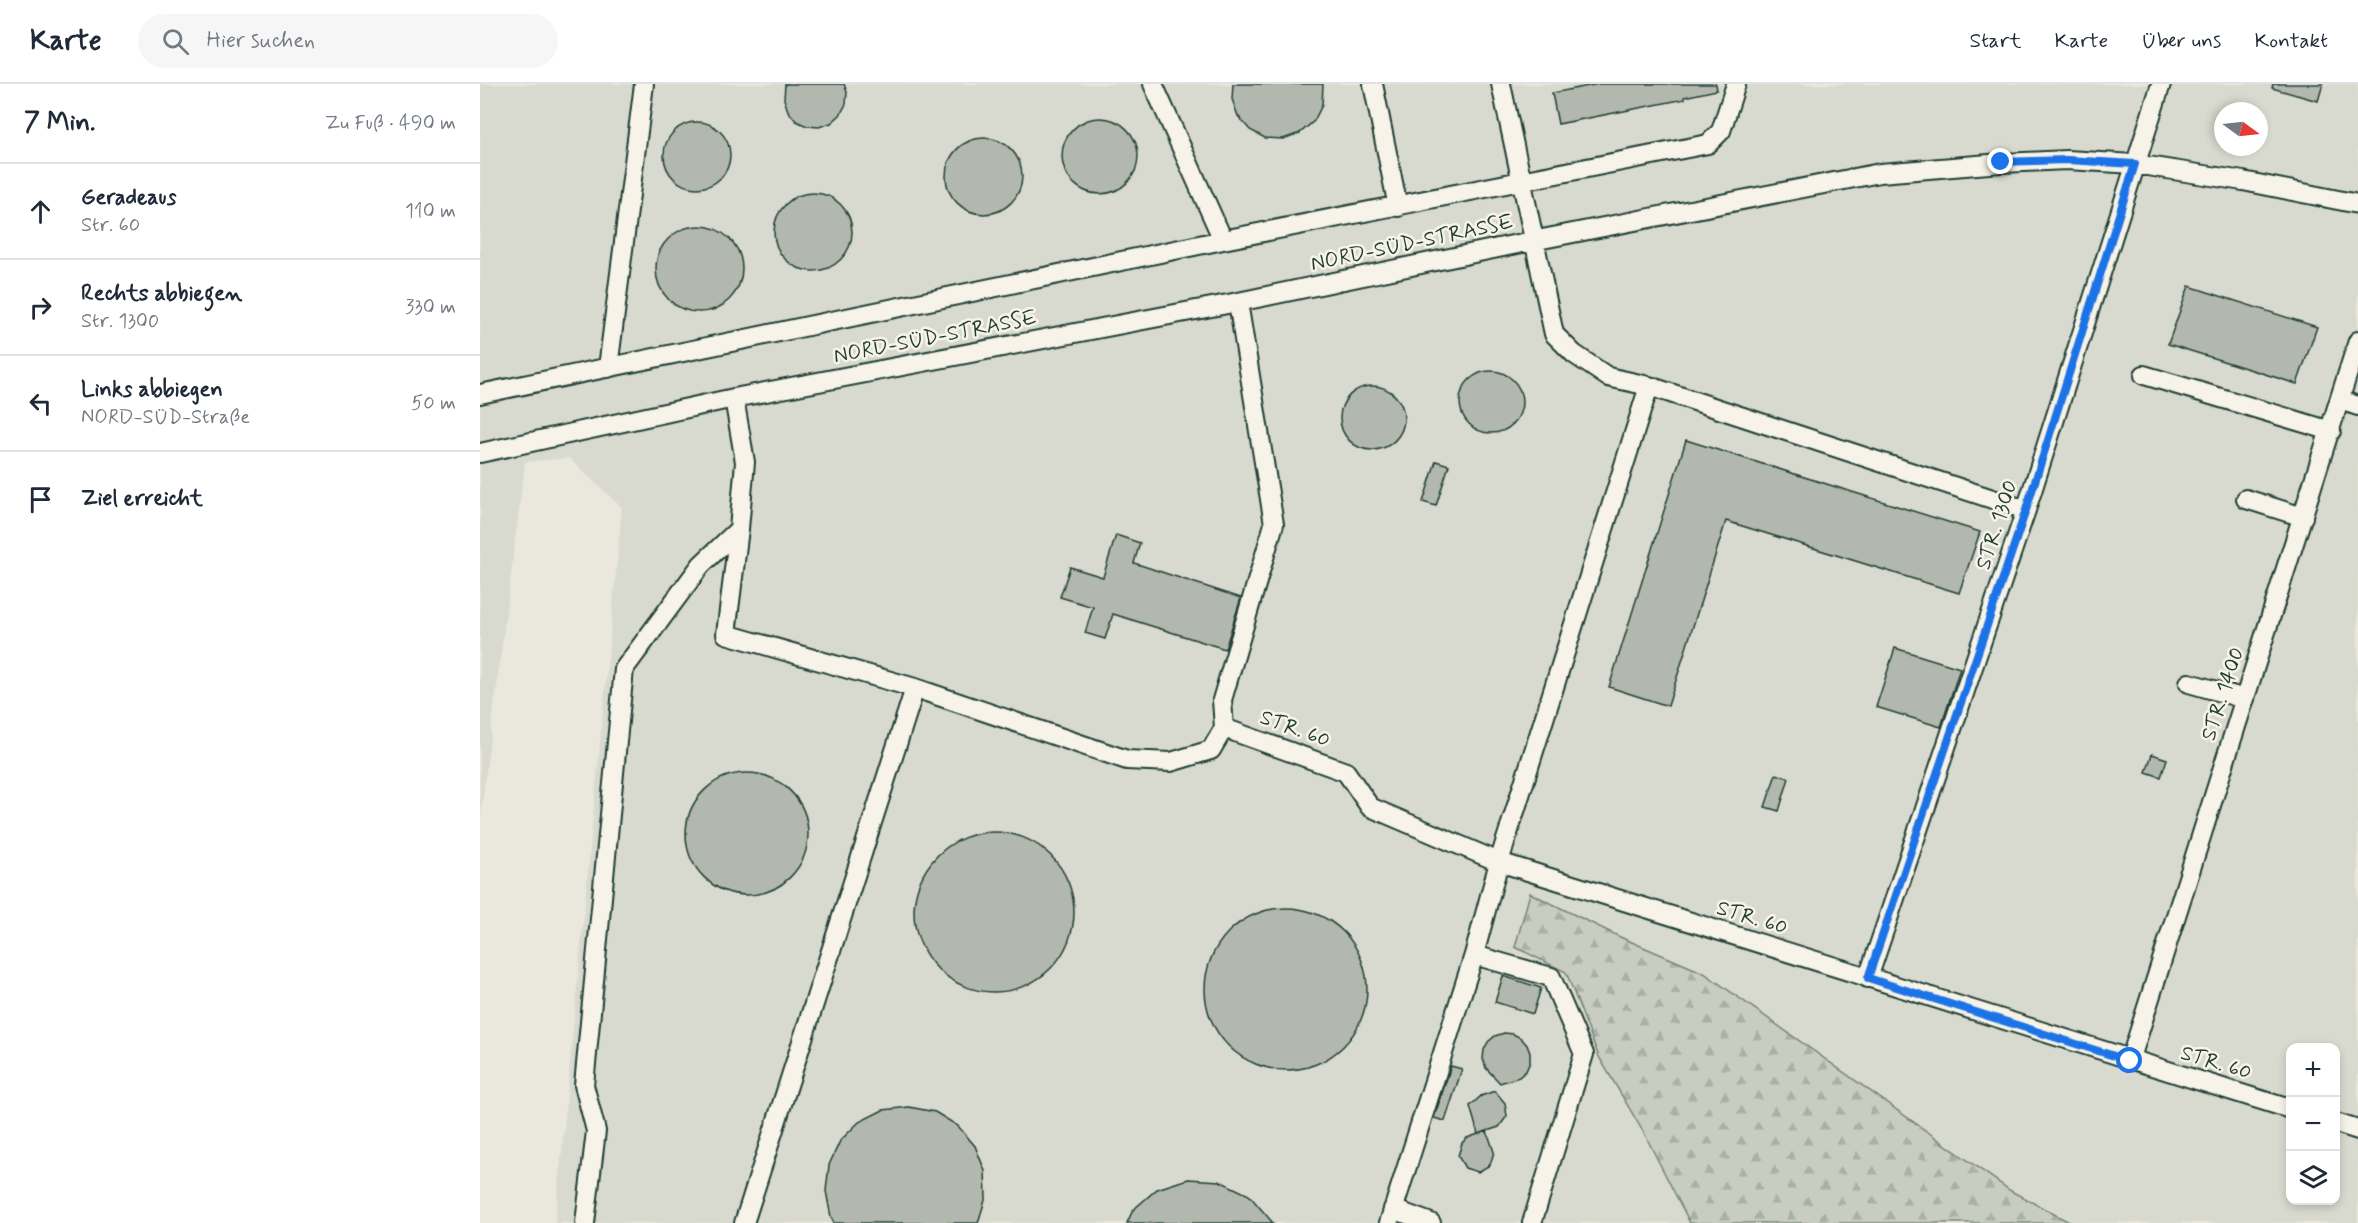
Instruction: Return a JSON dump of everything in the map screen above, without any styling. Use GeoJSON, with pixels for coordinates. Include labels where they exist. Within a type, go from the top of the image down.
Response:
{"type":"FeatureCollection","features":[{"type":"Feature","properties":{"kind":"lane"},"geometry":{"type":"LineString","coordinates":[[608,368],[644,84]]}},
{"type":"Feature","properties":{"kind":"lane"},"geometry":{"type":"LineString","coordinates":[[1153,84],[1223,240]]}},
{"type":"Feature","properties":{"kind":"lane"},"geometry":{"type":"LineString","coordinates":[[1373,84],[1398,207]]}},
{"type":"Feature","properties":{"kind":"lane"},"geometry":{"type":"LineString","coordinates":[[1501,84],[1554,334],[1574,354],[1608,377],[1649,386],[2026,510]]}},
{"type":"Feature","properties":{"kind":"lane"},"geometry":{"type":"LineString","coordinates":[[480,394],[1223,240],[1708,144],[1721,131],[1736,84]]}},
{"type":"Feature","properties":{"kind":"lane","name":"STR. 1300"},"geometry":{"type":"LineString","coordinates":[[1868,978],[2026,510],[2161,84]]}},
{"type":"Feature","properties":{"kind":"lane","name":"NORD-SÜD-STRASSE"},"geometry":{"type":"LineString","coordinates":[[480,453],[734,398],[1238,302],[1880,173],[2001,162],[2067,160],[2135,164],[2242,181],[2358,204]]}},
{"type":"Feature","properties":{"kind":"lane"},"geometry":{"type":"LineString","coordinates":[[734,398],[745,462],[726,634],[915,688],[1127,760],[1171,762],[1211,750],[1224,728],[1222,700],[1274,524],[1238,302]]}},
{"type":"Feature","properties":{"kind":"lane","name":"STR. 1400"},"geometry":{"type":"LineString","coordinates":[[2130,1061],[2358,341]]}},
{"type":"Feature","properties":{"kind":"lane"},"geometry":{"type":"LineString","coordinates":[[2144,375],[2331,431]]}},
{"type":"Feature","properties":{"kind":"lane"},"geometry":{"type":"LineString","coordinates":[[1431,1223],[1391,1216],[1474,956],[1499,862],[1649,386]]}},
{"type":"Feature","properties":{"kind":"lane"},"geometry":{"type":"LineString","coordinates":[[2340,400],[2358,406]]}},
{"type":"Feature","properties":{"kind":"lane"},"geometry":{"type":"LineString","coordinates":[[2246,499],[2303,517]]}},
{"type":"Feature","properties":{"kind":"lane"},"geometry":{"type":"LineString","coordinates":[[585,1223],[596,1131],[584,1085],[624,669],[701,565],[739,529]]}},
{"type":"Feature","properties":{"kind":"lane"},"geometry":{"type":"LineString","coordinates":[[2189,683],[2245,699]]}},
{"type":"Feature","properties":{"kind":"lane"},"geometry":{"type":"LineString","coordinates":[[744,1223],[915,688]]}},
{"type":"Feature","properties":{"kind":"lane","name":"STR. 60"},"geometry":{"type":"LineString","coordinates":[[1224,728],[1346,772],[1370,807],[1499,862],[2130,1061],[2286,1108]]}},
{"type":"Feature","properties":{"kind":"lane"},"geometry":{"type":"LineString","coordinates":[[1474,956],[1551,977],[1584,1054],[1532,1223]]}},
{"type":"Feature","properties":{"kind":"lane"},"geometry":{"type":"LineString","coordinates":[[2340,1124],[2358,1130]]}},
{"type":"Feature","properties":{"kind":"shaded area"},"geometry":{"type":"Polygon","coordinates":[[[480,84],[2358,84],[2358,1223],[2071,1223],[2011,1191],[1704,973],[1620,937],[1515,947],[1566,972],[1599,1057],[1644,1133],[1690,1223],[555,1223],[622,508],[569,458],[525,462],[480,820],[480,84]]]}},
{"type":"Feature","properties":{"kind":"green space"},"geometry":{"type":"Polygon","coordinates":[[[1530,893],[1620,937],[1704,973],[2011,1191],[2071,1223],[1690,1223],[1644,1133],[1599,1057],[1566,972],[1515,947],[1530,893]]]}},
{"type":"Feature","properties":{"kind":"building"},"geometry":{"type":"Polygon","coordinates":[[[785,84],[844,84],[847,92],[846,104],[840,115],[831,123],[819,127],[807,126],[796,121],[788,111],[784,99],[785,84]]]}},
{"type":"Feature","properties":{"kind":"building"},"geometry":{"type":"Polygon","coordinates":[[[1233,84],[1323,84],[1322,105],[1314,121],[1300,133],[1283,139],[1265,138],[1250,130],[1238,116],[1232,99],[1233,84]]]}},
{"type":"Feature","properties":{"kind":"building"},"geometry":{"type":"Polygon","coordinates":[[[1599,84],[1716,84],[1717,90],[1684,97],[1685,99],[1558,124],[1552,93],[1599,84]]]}},
{"type":"Feature","properties":{"kind":"building"},"geometry":{"type":"Polygon","coordinates":[[[2273,84],[2323,84],[2318,101],[2272,88],[2273,84]]]}},
{"type":"Feature","properties":{"kind":"building"},"geometry":{"type":"Polygon","coordinates":[[[1100,118],[1114,121],[1127,129],[1135,142],[1138,156],[1135,170],[1127,183],[1114,191],[1100,194],[1086,191],[1073,183],[1065,170],[1062,156],[1065,142],[1073,129],[1086,121],[1100,118]]]}},
{"type":"Feature","properties":{"kind":"building"},"geometry":{"type":"Polygon","coordinates":[[[697,122],[709,125],[720,132],[727,143],[730,155],[727,167],[720,178],[709,185],[697,188],[685,185],[674,178],[667,167],[664,155],[667,143],[674,132],[685,125],[697,122]]]}},
{"type":"Feature","properties":{"kind":"building"},"geometry":{"type":"Polygon","coordinates":[[[984,138],[999,141],[1011,149],[1019,161],[1022,176],[1019,191],[1011,203],[999,211],[984,214],[969,211],[957,203],[949,191],[946,176],[949,161],[957,149],[969,141],[984,138]]]}},
{"type":"Feature","properties":{"kind":"building"},"geometry":{"type":"Polygon","coordinates":[[[805,193],[821,193],[835,199],[846,210],[852,224],[852,240],[846,254],[835,265],[821,271],[805,271],[791,265],[780,254],[774,240],[774,224],[780,210],[791,199],[805,193]]]}},
{"type":"Feature","properties":{"kind":"building"},"geometry":{"type":"Polygon","coordinates":[[[699,226],[723,233],[735,245],[742,269],[735,293],[723,305],[699,312],[675,305],[663,293],[656,269],[663,245],[675,233],[699,226]]]}},
{"type":"Feature","properties":{"kind":"building"},"geometry":{"type":"Polygon","coordinates":[[[2189,286],[2317,327],[2297,384],[2168,344],[2189,286]]]}},
{"type":"Feature","properties":{"kind":"building"},"geometry":{"type":"Polygon","coordinates":[[[1485,371],[1497,371],[1513,380],[1520,390],[1522,402],[1520,414],[1513,424],[1497,433],[1485,433],[1474,428],[1465,419],[1460,408],[1460,396],[1465,385],[1474,376],[1485,371]]]}},
{"type":"Feature","properties":{"kind":"building"},"geometry":{"type":"Polygon","coordinates":[[[1366,386],[1378,386],[1395,395],[1402,406],[1404,418],[1402,430],[1395,441],[1378,450],[1366,450],[1354,445],[1345,436],[1340,424],[1340,412],[1345,400],[1354,391],[1366,386]]]}},
{"type":"Feature","properties":{"kind":"building"},"geometry":{"type":"Polygon","coordinates":[[[1686,440],[1980,532],[1959,593],[1726,521],[1668,706],[1609,687],[1686,440]]]}},
{"type":"Feature","properties":{"kind":"building"},"geometry":{"type":"Polygon","coordinates":[[[1436,461],[1449,465],[1436,506],[1423,502],[1436,461]]]}},
{"type":"Feature","properties":{"kind":"building"},"geometry":{"type":"Polygon","coordinates":[[[1116,535],[1140,543],[1134,563],[1241,598],[1225,649],[1113,614],[1105,639],[1085,633],[1093,607],[1060,597],[1070,567],[1103,577],[1116,535]]]}},
{"type":"Feature","properties":{"kind":"building"},"geometry":{"type":"Polygon","coordinates":[[[1895,648],[1960,668],[1941,727],[1876,707],[1895,648]]]}},
{"type":"Feature","properties":{"kind":"building"},"geometry":{"type":"Polygon","coordinates":[[[2152,754],[2167,759],[2161,777],[2146,772],[2152,754]]]}},
{"type":"Feature","properties":{"kind":"building"},"geometry":{"type":"Polygon","coordinates":[[[747,773],[771,777],[790,791],[804,810],[808,834],[804,858],[790,877],[771,891],[747,895],[723,891],[704,877],[690,858],[686,834],[690,810],[704,791],[723,777],[747,773]]]}},
{"type":"Feature","properties":{"kind":"building"},"geometry":{"type":"Polygon","coordinates":[[[1776,774],[1789,778],[1779,811],[1765,807],[1776,774]]]}},
{"type":"Feature","properties":{"kind":"building"},"geometry":{"type":"Polygon","coordinates":[[[994,832],[1025,838],[1051,855],[1068,881],[1074,912],[1068,943],[1051,969],[1025,986],[994,992],[963,986],[937,969],[920,943],[914,912],[920,881],[937,855],[963,838],[994,832]]]}},
{"type":"Feature","properties":{"kind":"building"},"geometry":{"type":"Polygon","coordinates":[[[1286,908],[1302,909],[1317,914],[1344,931],[1361,958],[1366,973],[1366,1005],[1361,1020],[1344,1047],[1317,1064],[1302,1069],[1286,1070],[1270,1069],[1255,1064],[1228,1047],[1211,1020],[1206,1005],[1205,989],[1206,973],[1211,958],[1228,931],[1255,914],[1270,909],[1286,908]]]}},
{"type":"Feature","properties":{"kind":"building"},"geometry":{"type":"Polygon","coordinates":[[[1503,976],[1541,988],[1533,1014],[1495,1002],[1503,976]]]}},
{"type":"Feature","properties":{"kind":"building"},"geometry":{"type":"Polygon","coordinates":[[[1504,1033],[1521,1038],[1530,1053],[1530,1062],[1526,1071],[1519,1077],[1500,1083],[1486,1068],[1483,1059],[1488,1042],[1504,1033]]]}},
{"type":"Feature","properties":{"kind":"building"},"geometry":{"type":"Polygon","coordinates":[[[1451,1066],[1462,1069],[1445,1121],[1434,1118],[1451,1066]]]}},
{"type":"Feature","properties":{"kind":"building"},"geometry":{"type":"Polygon","coordinates":[[[1495,1091],[1505,1103],[1507,1116],[1499,1127],[1478,1134],[1470,1106],[1481,1096],[1495,1091]]]}},
{"type":"Feature","properties":{"kind":"building"},"geometry":{"type":"Polygon","coordinates":[[[909,1107],[935,1112],[958,1126],[975,1146],[985,1171],[986,1197],[978,1223],[834,1223],[826,1191],[829,1165],[840,1141],[859,1122],[883,1110],[909,1107]]]}},
{"type":"Feature","properties":{"kind":"building"},"geometry":{"type":"Polygon","coordinates":[[[1487,1131],[1494,1152],[1490,1165],[1478,1172],[1465,1168],[1458,1156],[1462,1143],[1467,1138],[1487,1131]]]}},
{"type":"Feature","properties":{"kind":"building"},"geometry":{"type":"Polygon","coordinates":[[[1188,1179],[1220,1181],[1249,1195],[1273,1223],[1127,1223],[1133,1210],[1157,1189],[1188,1179]]]}},
{"type":"Feature","properties":{"kind":"route"},"geometry":{"type":"LineString","coordinates":[[2001,162],[2067,160],[2135,164],[2026,510],[1868,978],[2130,1061]]}}]}
